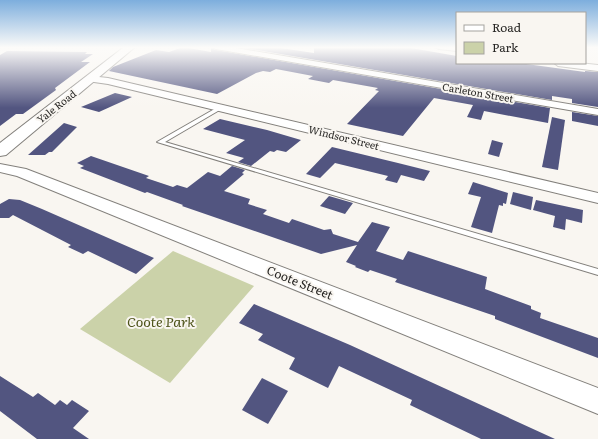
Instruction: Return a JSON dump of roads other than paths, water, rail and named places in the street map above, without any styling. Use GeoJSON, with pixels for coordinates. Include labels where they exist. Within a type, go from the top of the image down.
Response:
{"type":"FeatureCollection","features":[{"type":"Feature","properties":{"kind":"main road","name":"Yale Road"},"geometry":{"type":"LineString","coordinates":[[0,151],[104,67]]}},
{"type":"Feature","properties":{"kind":"street","name":"Carleton Street"},"geometry":{"type":"LineString","coordinates":[[336,67],[598,112]]}},
{"type":"Feature","properties":{"kind":"street","name":"Windsor Street"},"geometry":{"type":"LineString","coordinates":[[90,79],[108,81],[598,198]]}},
{"type":"Feature","properties":{"kind":"street","name":"Coote Street"},"geometry":{"type":"LineString","coordinates":[[0,168],[21,172],[598,401]]}},
{"type":"Feature","properties":{"kind":"lane"},"geometry":{"type":"LineString","coordinates":[[220,108],[160,142],[598,272]]}},
{"type":"Feature","properties":{"kind":"park label","name":"Coote Park"},"geometry":{"type":"Point","coordinates":[161,321]}}]}
